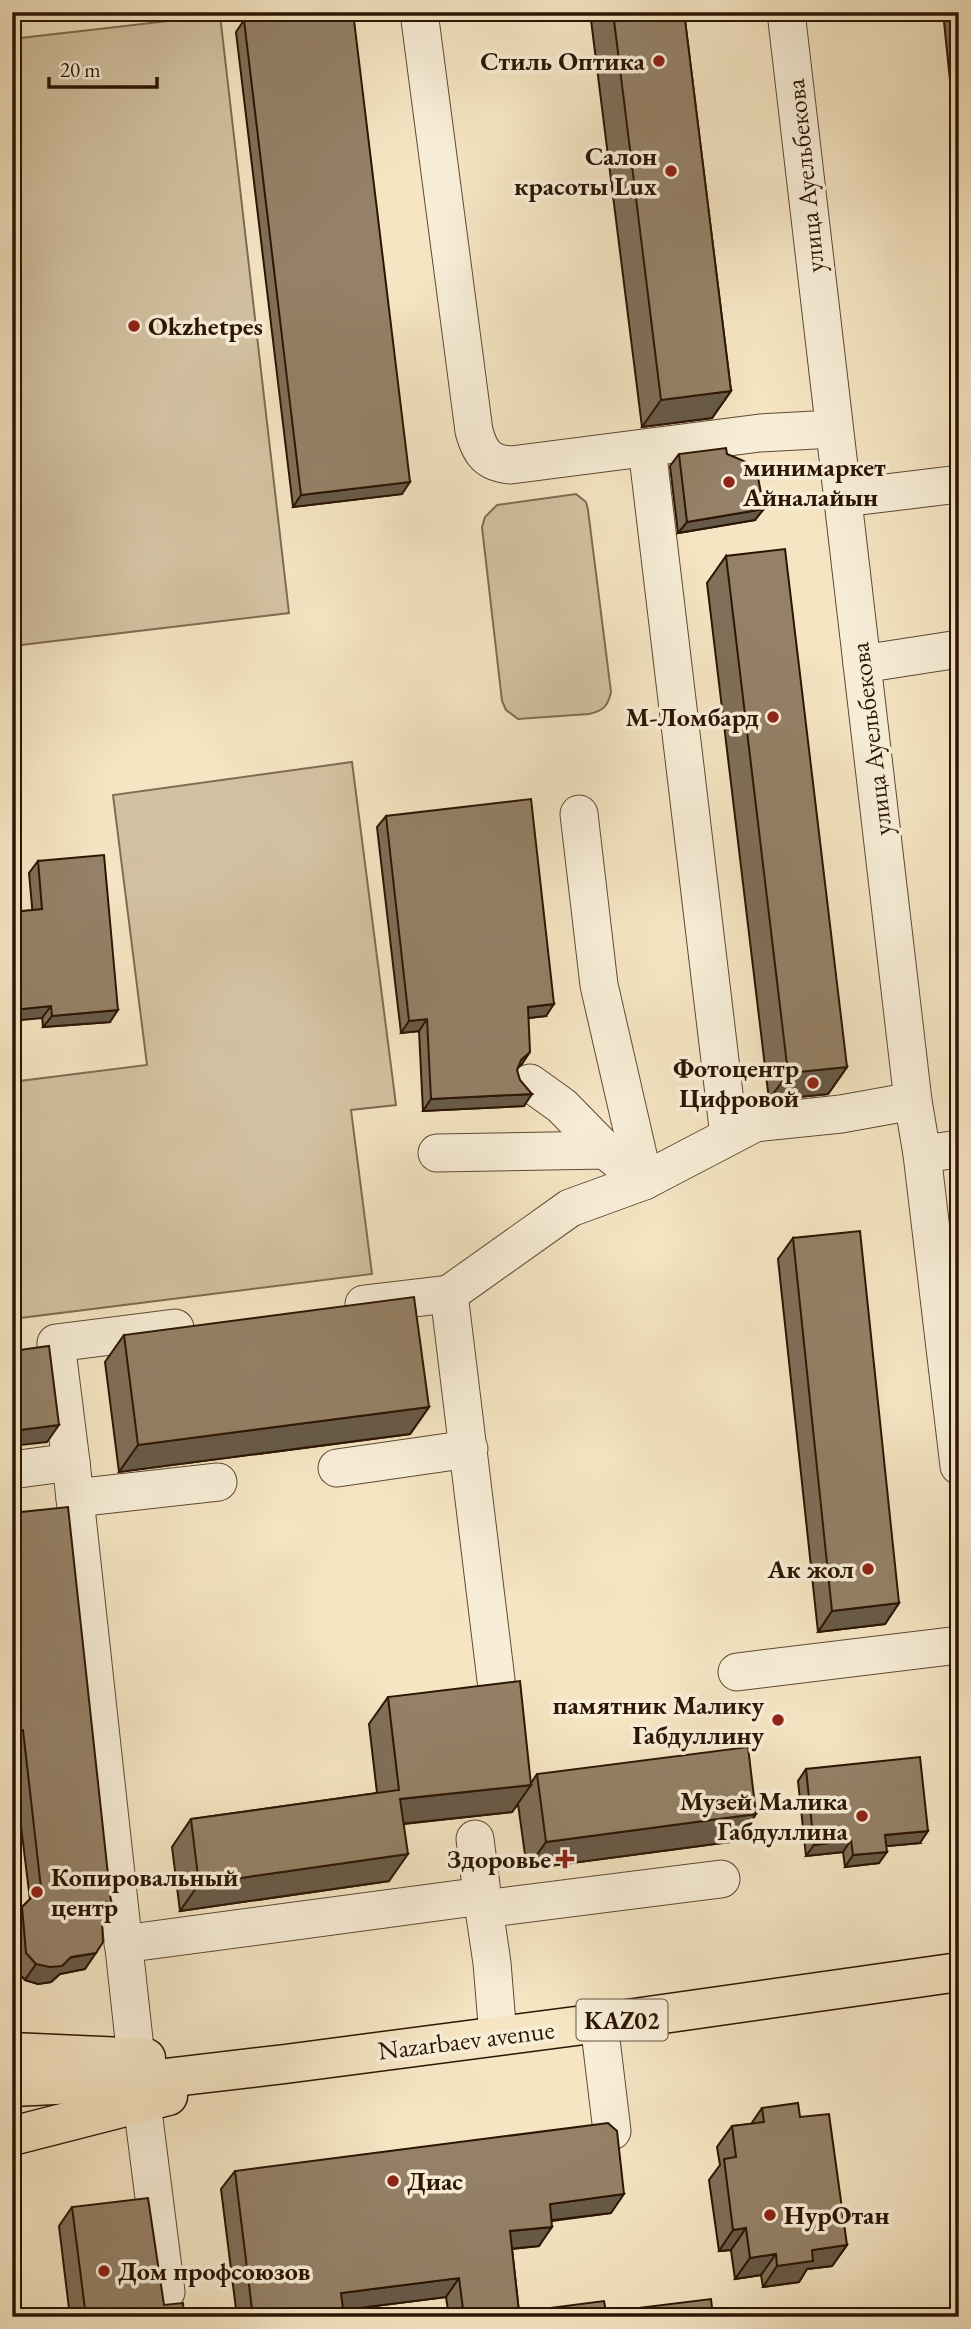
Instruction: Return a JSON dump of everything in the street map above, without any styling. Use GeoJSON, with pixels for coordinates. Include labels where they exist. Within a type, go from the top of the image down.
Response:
{"type":"FeatureCollection","features":[{"type":"Feature","properties":{"kind":"highway","name":"Nazarbaev avenue"},"geometry":{"type":"LineString","coordinates":[[12,2087],[140,2081],[285,2064],[599,2024],[959,1972]]}},
{"type":"Feature","properties":{"kind":"highway"},"geometry":{"type":"LineString","coordinates":[[12,2052],[285,2064]]}},
{"type":"Feature","properties":{"kind":"highway"},"geometry":{"type":"LineString","coordinates":[[12,2136],[285,2064]]}},
{"type":"Feature","properties":{"kind":"street"},"geometry":{"type":"LineString","coordinates":[[419,12],[474,431],[478,445],[487,457],[497,464],[511,465],[760,433],[833,429]]}},
{"type":"Feature","properties":{"kind":"street","name":"улица Ауельбекова"},"geometry":{"type":"LineString","coordinates":[[786,12],[833,429],[844,498],[913,1101],[922,1154],[959,1466]]}},
{"type":"Feature","properties":{"kind":"street"},"geometry":{"type":"LineString","coordinates":[[647,447],[729,1136]]}},
{"type":"Feature","properties":{"kind":"street"},"geometry":{"type":"LineString","coordinates":[[844,498],[959,484]]}},
{"type":"Feature","properties":{"kind":"street"},"geometry":{"type":"LineString","coordinates":[[862,664],[959,649]]}},
{"type":"Feature","properties":{"kind":"street"},"geometry":{"type":"LineString","coordinates":[[579,814],[599,985],[644,1181]]}},
{"type":"Feature","properties":{"kind":"street"},"geometry":{"type":"LineString","coordinates":[[530,1083],[562,1106],[605,1150],[644,1181]]}},
{"type":"Feature","properties":{"kind":"street"},"geometry":{"type":"LineString","coordinates":[[327,1309],[449,1294],[570,1208],[644,1181],[755,1123],[841,1114],[913,1101]]}},
{"type":"Feature","properties":{"kind":"street"},"geometry":{"type":"LineString","coordinates":[[922,1154],[959,1149]]}},
{"type":"Feature","properties":{"kind":"street"},"geometry":{"type":"LineString","coordinates":[[437,1153],[605,1150]]}},
{"type":"Feature","properties":{"kind":"street"},"geometry":{"type":"LineString","coordinates":[[449,1294],[496,1680]]}},
{"type":"Feature","properties":{"kind":"street"},"geometry":{"type":"LineString","coordinates":[[136,2058],[56,1343],[205,1324]]}},
{"type":"Feature","properties":{"kind":"street"},"geometry":{"type":"LineString","coordinates":[[338,1468],[469,1449]]}},
{"type":"Feature","properties":{"kind":"street"},"geometry":{"type":"LineString","coordinates":[[12,1471],[71,1461]]}},
{"type":"Feature","properties":{"kind":"street"},"geometry":{"type":"LineString","coordinates":[[75,1498],[218,1482]]}},
{"type":"Feature","properties":{"kind":"street"},"geometry":{"type":"LineString","coordinates":[[737,1672],[959,1645]]}},
{"type":"Feature","properties":{"kind":"street"},"geometry":{"type":"LineString","coordinates":[[475,1839],[492,1963],[498,2036]]}},
{"type":"Feature","properties":{"kind":"street"},"geometry":{"type":"LineString","coordinates":[[123,1944],[483,1902],[721,1879]]}},
{"type":"Feature","properties":{"kind":"street"},"geometry":{"type":"LineString","coordinates":[[599,2024],[612,2131]]}},
{"type":"Feature","properties":{"kind":"street"},"geometry":{"type":"LineString","coordinates":[[142,2103],[166,2292]]}},
{"type":"Feature","properties":{"kind":"shaded area","name":"Okzhetpes"},"geometry":{"type":"Polygon","coordinates":[[[220,15],[289,613],[12,646],[12,39],[220,15]]]}},
{"type":"Feature","properties":{"kind":"shaded area"},"geometry":{"type":"Polygon","coordinates":[[[576,494],[586,502],[588,510],[610,697],[604,707],[589,714],[518,719],[506,710],[502,701],[482,527],[485,517],[497,505],[576,494]]]}},
{"type":"Feature","properties":{"kind":"shaded area"},"geometry":{"type":"Polygon","coordinates":[[[352,762],[396,1105],[351,1110],[372,1274],[12,1319],[12,1082],[147,1065],[113,795],[352,762]]]}},
{"type":"Feature","properties":{"kind":"building"},"geometry":{"type":"Polygon","coordinates":[[[306,12],[353,12],[410,482],[301,495],[244,20],[306,12]]]}},
{"type":"Feature","properties":{"kind":"building"},"geometry":{"type":"Polygon","coordinates":[[[613,12],[684,12],[731,391],[661,400],[613,12]]]}},
{"type":"Feature","properties":{"kind":"building"},"geometry":{"type":"Polygon","coordinates":[[[726,448],[727,454],[744,461],[757,472],[764,509],[687,522],[679,454],[726,448]]]}},
{"type":"Feature","properties":{"kind":"building"},"geometry":{"type":"Polygon","coordinates":[[[785,549],[847,1067],[788,1073],[726,556],[785,549]]]}},
{"type":"Feature","properties":{"kind":"building"},"geometry":{"type":"Polygon","coordinates":[[[531,799],[554,1004],[528,1007],[530,1052],[521,1060],[517,1070],[520,1080],[532,1094],[431,1099],[427,1019],[409,1021],[386,816],[531,799]]]}},
{"type":"Feature","properties":{"kind":"building"},"geometry":{"type":"Polygon","coordinates":[[[104,855],[118,1010],[52,1016],[51,1006],[12,1010],[12,912],[42,909],[38,861],[104,855]]]}},
{"type":"Feature","properties":{"kind":"building"},"geometry":{"type":"Polygon","coordinates":[[[860,1231],[899,1603],[832,1611],[793,1238],[860,1231]]]}},
{"type":"Feature","properties":{"kind":"building"},"geometry":{"type":"Polygon","coordinates":[[[414,1297],[429,1407],[138,1445],[124,1335],[414,1297]]]}},
{"type":"Feature","properties":{"kind":"building"},"geometry":{"type":"Polygon","coordinates":[[[49,1346],[59,1425],[12,1431],[12,1351],[49,1346]]]}},
{"type":"Feature","properties":{"kind":"building"},"geometry":{"type":"Polygon","coordinates":[[[68,1507],[111,1902],[101,1903],[103,1942],[96,1953],[71,1957],[62,1966],[50,1967],[36,1964],[26,1953],[22,1907],[41,1888],[23,1730],[12,1731],[12,1513],[68,1507]]]}},
{"type":"Feature","properties":{"kind":"building"},"geometry":{"type":"Polygon","coordinates":[[[520,1681],[531,1785],[400,1799],[408,1854],[199,1884],[191,1819],[399,1790],[388,1697],[520,1681]]]}},
{"type":"Feature","properties":{"kind":"building"},"geometry":{"type":"Polygon","coordinates":[[[748,1747],[756,1814],[546,1842],[537,1774],[748,1747]]]}},
{"type":"Feature","properties":{"kind":"building"},"geometry":{"type":"Polygon","coordinates":[[[920,1757],[928,1831],[885,1835],[887,1852],[853,1855],[851,1840],[814,1845],[806,1769],[920,1757]]]}},
{"type":"Feature","properties":{"kind":"building","name":"НурОтан"},"geometry":{"type":"Polygon","coordinates":[[[798,2103],[800,2117],[829,2114],[847,2245],[812,2250],[813,2261],[777,2266],[776,2254],[750,2258],[746,2228],[733,2230],[724,2159],[736,2157],[732,2126],[764,2122],[762,2108],[798,2103]]]}},
{"type":"Feature","properties":{"kind":"building"},"geometry":{"type":"Polygon","coordinates":[[[608,2123],[617,2131],[624,2194],[550,2204],[552,2227],[510,2231],[519,2312],[604,2301],[606,2312],[711,2299],[713,2317],[464,2317],[459,2278],[341,2293],[344,2317],[253,2317],[235,2171],[608,2123]]]}},
{"type":"Feature","properties":{"kind":"building","name":"Дом профсоюзов"},"geometry":{"type":"Polygon","coordinates":[[[148,2198],[164,2305],[183,2303],[184,2317],[86,2317],[72,2207],[148,2198]]]}},
{"type":"Feature","properties":{"kind":"building"},"geometry":{"type":"Polygon","coordinates":[[[955,2314],[955,2317],[929,2317],[955,2314]]]}},
{"type":"Feature","properties":{"kind":"place","name":"Стиль Оптика"},"geometry":{"type":"Point","coordinates":[659,61]}},
{"type":"Feature","properties":{"kind":"place","name":"Салон красоты Lux"},"geometry":{"type":"Point","coordinates":[671,171]}},
{"type":"Feature","properties":{"kind":"place","name":"Okzhetpes"},"geometry":{"type":"Point","coordinates":[134,326]}},
{"type":"Feature","properties":{"kind":"place","name":"минимаркет Айналайын"},"geometry":{"type":"Point","coordinates":[729,482]}},
{"type":"Feature","properties":{"kind":"place","name":"М-Ломбард"},"geometry":{"type":"Point","coordinates":[773,717]}},
{"type":"Feature","properties":{"kind":"place","name":"Фотоцентр Цифровой"},"geometry":{"type":"Point","coordinates":[813,1083]}},
{"type":"Feature","properties":{"kind":"place","name":"Ак жол"},"geometry":{"type":"Point","coordinates":[868,1569]}},
{"type":"Feature","properties":{"kind":"place","name":"памятник Малику Габдуллину"},"geometry":{"type":"Point","coordinates":[778,1720]}},
{"type":"Feature","properties":{"kind":"place","name":"Музей Малика Габдуллина"},"geometry":{"type":"Point","coordinates":[862,1816]}},
{"type":"Feature","properties":{"kind":"place","name":"Здоровье"},"geometry":{"type":"Point","coordinates":[565,1859]}},
{"type":"Feature","properties":{"kind":"place","name":"Копировальный центр"},"geometry":{"type":"Point","coordinates":[37,1892]}},
{"type":"Feature","properties":{"kind":"place","name":"Диас"},"geometry":{"type":"Point","coordinates":[393,2181]}},
{"type":"Feature","properties":{"kind":"place","name":"НурОтан"},"geometry":{"type":"Point","coordinates":[770,2215]}},
{"type":"Feature","properties":{"kind":"place","name":"Дом профсоюзов"},"geometry":{"type":"Point","coordinates":[104,2271]}}]}
